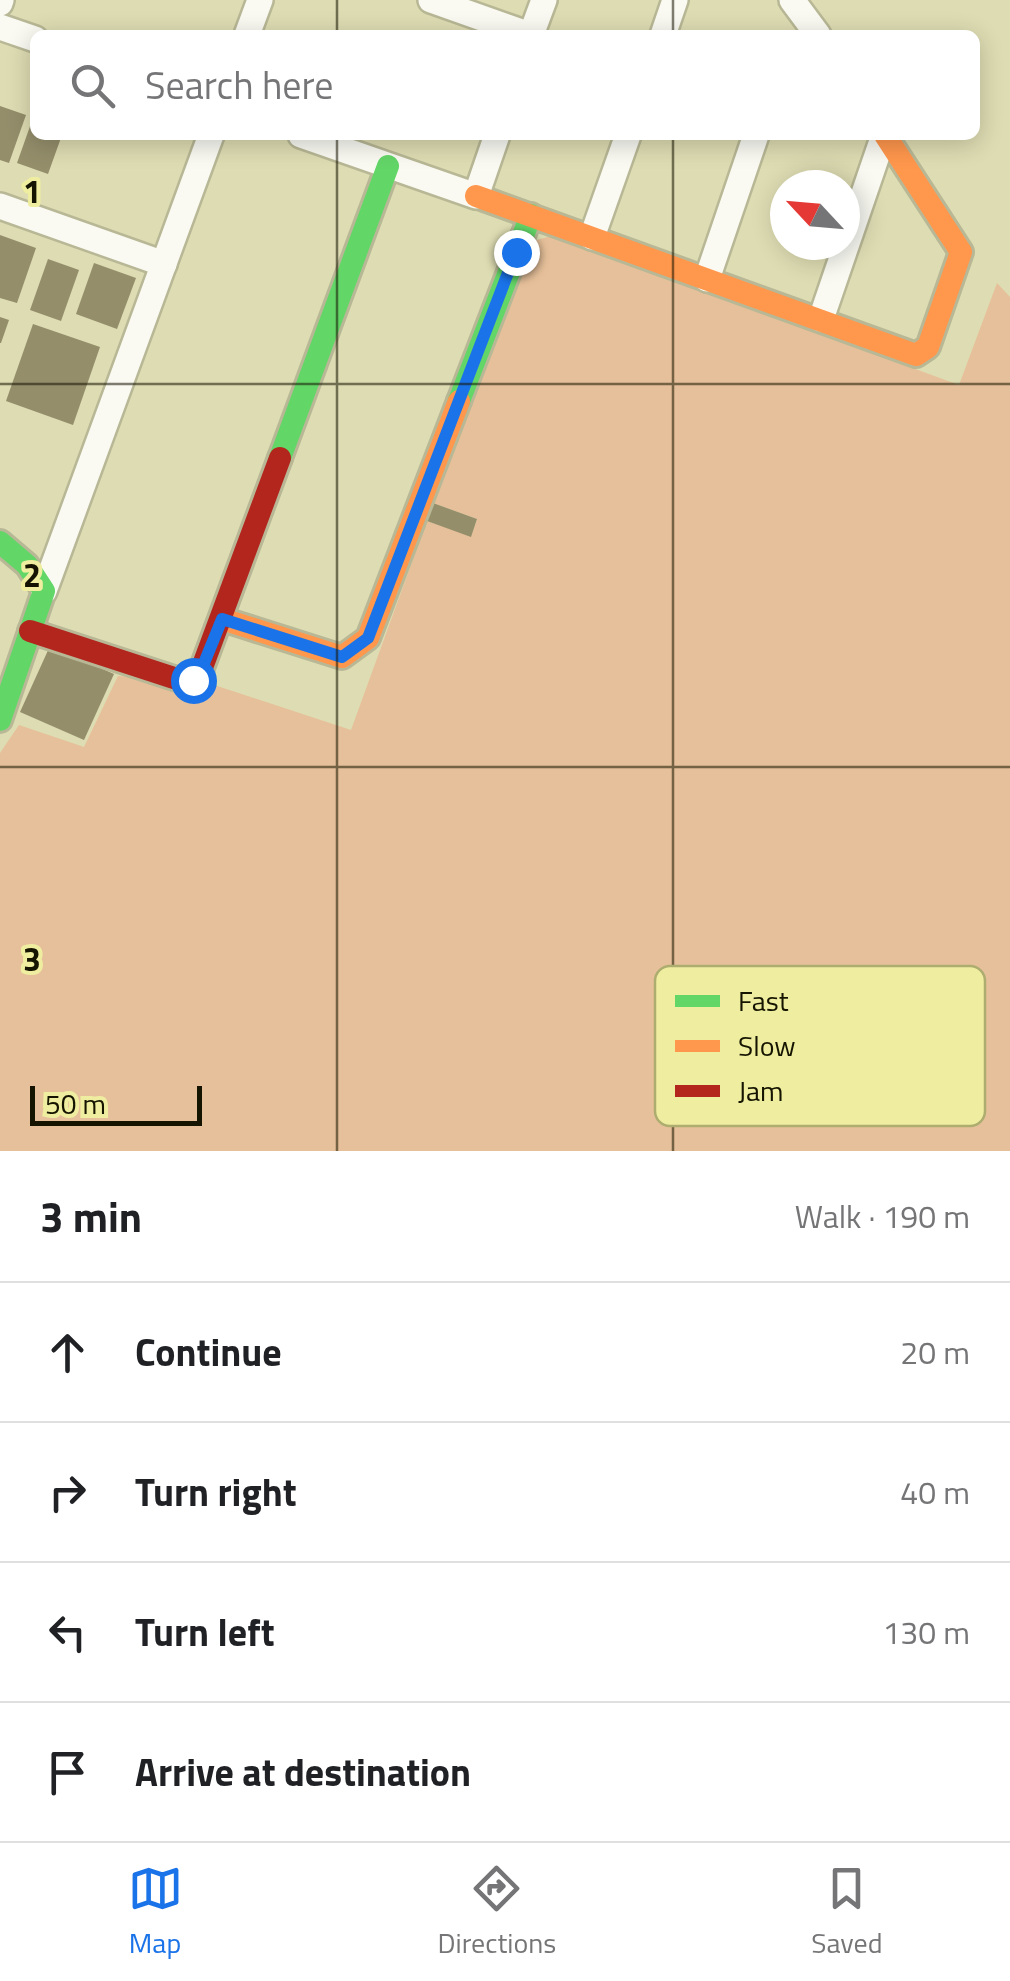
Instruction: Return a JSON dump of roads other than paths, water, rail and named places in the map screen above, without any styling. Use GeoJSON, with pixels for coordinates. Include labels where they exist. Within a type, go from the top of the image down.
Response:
{"type":"FeatureCollection","features":[{"type":"Feature","properties":{"kind":"street"},"geometry":{"type":"LineString","coordinates":[[249,30],[260,0]]}},
{"type":"Feature","properties":{"kind":"street"},"geometry":{"type":"LineString","coordinates":[[431,0],[516,30]]}},
{"type":"Feature","properties":{"kind":"street"},"geometry":{"type":"LineString","coordinates":[[532,30],[544,0]]}},
{"type":"Feature","properties":{"kind":"street"},"geometry":{"type":"LineString","coordinates":[[665,30],[675,0]]}},
{"type":"Feature","properties":{"kind":"street"},"geometry":{"type":"LineString","coordinates":[[792,30],[796,5]]}},
{"type":"Feature","properties":{"kind":"street"},"geometry":{"type":"LineString","coordinates":[[796,5],[814,30]]}},
{"type":"Feature","properties":{"kind":"street"},"geometry":{"type":"LineString","coordinates":[[0,27],[30,38]]}},
{"type":"Feature","properties":{"kind":"street"},"geometry":{"type":"LineString","coordinates":[[0,720],[209,140]]}},
{"type":"Feature","properties":{"kind":"street"},"geometry":{"type":"LineString","coordinates":[[315,140],[910,354],[923,354],[959,266],[957,242],[887,140]]}},
{"type":"Feature","properties":{"kind":"street"},"geometry":{"type":"LineString","coordinates":[[476,196],[494,140]]}},
{"type":"Feature","properties":{"kind":"street"},"geometry":{"type":"LineString","coordinates":[[592,237],[626,140]]}},
{"type":"Feature","properties":{"kind":"street"},"geometry":{"type":"LineString","coordinates":[[707,279],[754,140]]}},
{"type":"Feature","properties":{"kind":"street"},"geometry":{"type":"LineString","coordinates":[[822,320],[882,140]]}},
{"type":"Feature","properties":{"kind":"street"},"geometry":{"type":"LineString","coordinates":[[30,631],[187,680],[200,673],[388,166]]}},
{"type":"Feature","properties":{"kind":"street"},"geometry":{"type":"LineString","coordinates":[[0,206],[164,264]]}},
{"type":"Feature","properties":{"kind":"street"},"geometry":{"type":"LineString","coordinates":[[222,619],[342,657],[368,638],[531,215]]}},
{"type":"Feature","properties":{"kind":"street"},"geometry":{"type":"LineString","coordinates":[[0,542],[27,566],[44,591]]}}]}
